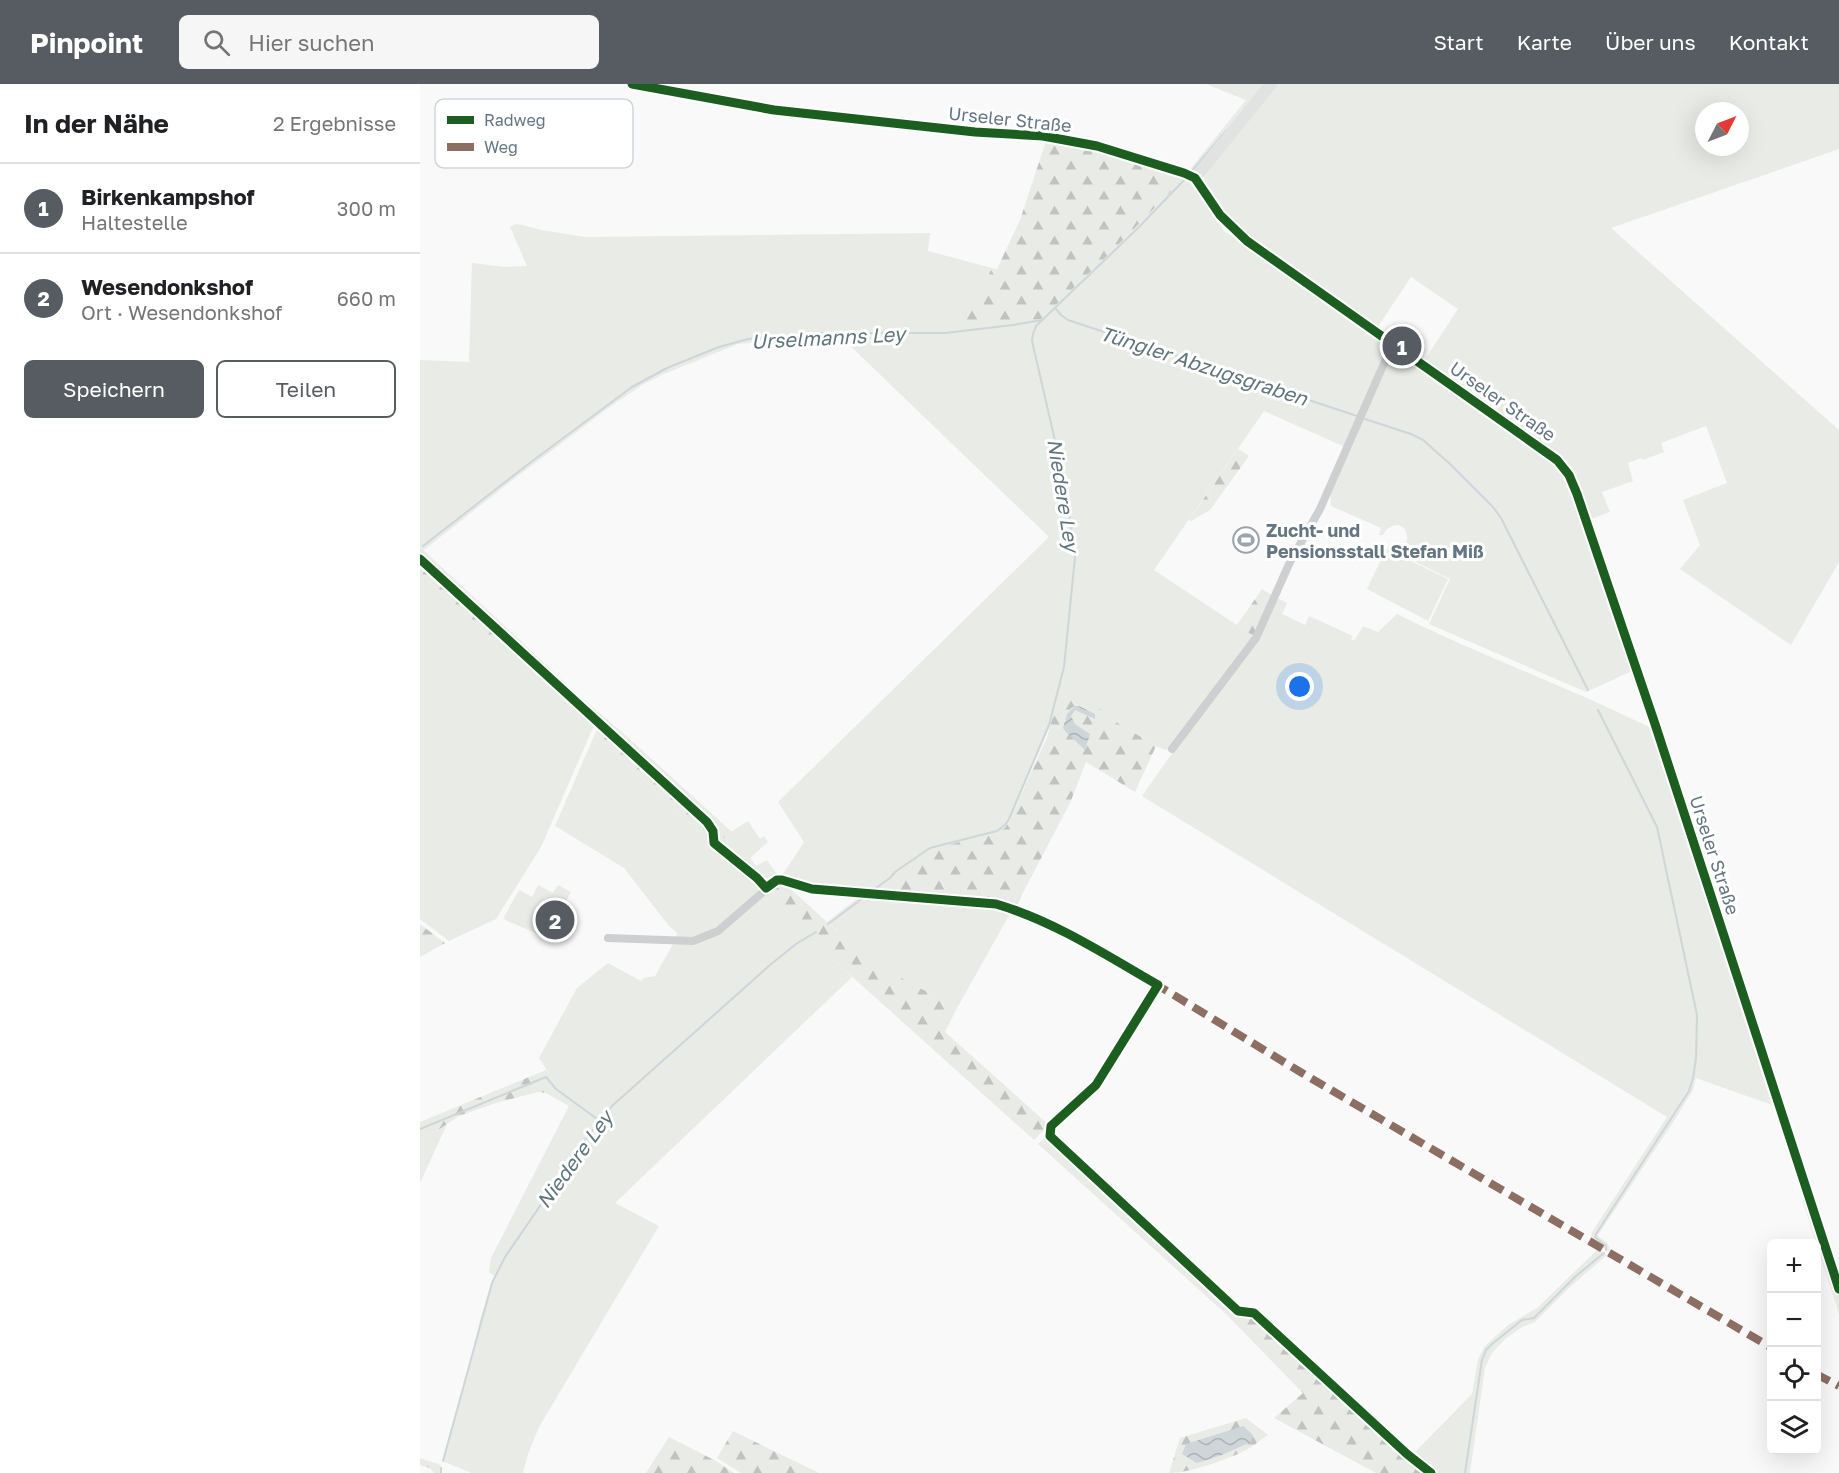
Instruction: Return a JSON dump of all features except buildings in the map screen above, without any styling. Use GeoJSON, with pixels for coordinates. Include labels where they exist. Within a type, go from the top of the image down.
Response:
{"type":"FeatureCollection","features":[{"type":"Feature","properties":{"kind":"street","name":"Urseler Straße"},"geometry":{"type":"LineString","coordinates":[[633,84],[774,110],[975,132],[1043,135],[1097,146],[1195,178],[1220,215],[1246,241],[1557,460],[1569,475],[1577,494],[1655,724],[1839,1289]]}},
{"type":"Feature","properties":{"kind":"street"},"geometry":{"type":"LineString","coordinates":[[1195,178],[1271,84]]}},
{"type":"Feature","properties":{"kind":"street"},"geometry":{"type":"LineString","coordinates":[[1172,749],[1256,638],[1290,562],[1320,509],[1393,343]]}},
{"type":"Feature","properties":{"kind":"street"},"geometry":{"type":"LineString","coordinates":[[608,938],[693,941],[718,930],[777,880],[812,889],[874,893]]}},
{"type":"Feature","properties":{"kind":"green space"},"geometry":{"type":"Polygon","coordinates":[[[1206,84],[1268,84],[1195,173],[1189,172],[1190,169],[1246,100],[1206,84]]]}},
{"type":"Feature","properties":{"kind":"green space"},"geometry":{"type":"Polygon","coordinates":[[[1275,84],[1839,84],[1839,149],[1611,228],[1839,430],[1839,562],[1791,645],[1680,569],[1700,545],[1683,500],[1727,483],[1706,426],[1661,443],[1664,452],[1628,463],[1633,481],[1602,492],[1610,512],[1591,519],[1574,470],[1564,459],[1425,359],[1458,309],[1411,277],[1377,328],[1232,225],[1205,186],[1204,175],[1275,84]]]}},
{"type":"Feature","properties":{"kind":"green space"},"geometry":{"type":"Polygon","coordinates":[[[1046,141],[1097,149],[1184,178],[1041,319],[963,327],[992,268],[997,269],[1020,220],[1046,141]]]}},
{"type":"Feature","properties":{"kind":"green space"},"geometry":{"type":"Polygon","coordinates":[[[1184,178],[1191,184],[1224,231],[1386,342],[1388,347],[1345,447],[1264,411],[1154,570],[1255,637],[1170,748],[1166,750],[1156,746],[1106,716],[1052,721],[1005,828],[995,833],[929,850],[895,873],[877,889],[984,897],[1016,906],[1013,908],[980,899],[814,887],[787,879],[783,874],[804,842],[778,802],[1049,537],[841,337],[820,336],[738,344],[664,374],[611,406],[424,550],[420,547],[420,360],[469,362],[472,263],[505,267],[527,266],[510,227],[516,224],[585,237],[930,233],[928,251],[992,268],[964,327],[1114,249],[1184,178]]]}},
{"type":"Feature","properties":{"kind":"green space"},"geometry":{"type":"Polygon","coordinates":[[[1407,357],[1521,436],[1567,476],[1648,714],[1646,716],[1630,672],[1586,692],[1429,624],[1450,579],[1400,554],[1407,538],[1406,531],[1400,525],[1393,526],[1383,535],[1379,535],[1381,528],[1331,506],[1330,492],[1388,361],[1407,357]]]}},
{"type":"Feature","properties":{"kind":"green space"},"geometry":{"type":"Polygon","coordinates":[[[1238,449],[1249,456],[1210,510],[1189,520],[1238,449]]]}},
{"type":"Feature","properties":{"kind":"green space"},"geometry":{"type":"Polygon","coordinates":[[[420,547],[585,701],[732,832],[712,845],[595,734],[599,727],[595,723],[505,641],[496,643],[420,573],[420,547]]]}},
{"type":"Feature","properties":{"kind":"green space"},"geometry":{"type":"Polygon","coordinates":[[[1386,549],[1448,579],[1428,621],[1367,589],[1386,549]]]}},
{"type":"Feature","properties":{"kind":"green space"},"geometry":{"type":"Polygon","coordinates":[[[420,573],[496,643],[504,640],[595,723],[541,847],[496,919],[449,941],[420,919],[420,573]]]}},
{"type":"Feature","properties":{"kind":"green space"},"geometry":{"type":"Polygon","coordinates":[[[1262,589],[1273,596],[1255,637],[1237,625],[1262,589]]]}},
{"type":"Feature","properties":{"kind":"green space"},"geometry":{"type":"Polygon","coordinates":[[[1277,598],[1287,603],[1282,614],[1305,625],[1309,616],[1353,636],[1351,639],[1354,641],[1363,626],[1378,632],[1397,614],[1649,727],[1772,1105],[1696,1078],[1693,1090],[1674,1121],[1598,1235],[1607,1243],[1610,1252],[1591,1240],[1592,1232],[1667,1117],[1142,796],[1258,642],[1277,598]]]}},
{"type":"Feature","properties":{"kind":"green space"},"geometry":{"type":"Polygon","coordinates":[[[1060,692],[1102,710],[1106,716],[1156,746],[1135,792],[1086,762],[1070,803],[1016,906],[984,897],[876,888],[929,850],[995,833],[1005,828],[1047,737],[1060,692]],[[1075,706],[1071,708],[1064,721],[1090,734],[1075,724],[1070,716],[1075,710],[1095,719],[1075,706]]]}},
{"type":"Feature","properties":{"kind":"green space"},"geometry":{"type":"Polygon","coordinates":[[[595,734],[712,845],[762,888],[724,922],[701,934],[676,939],[677,933],[624,868],[555,826],[595,734]]]}},
{"type":"Feature","properties":{"kind":"green space"},"geometry":{"type":"Polygon","coordinates":[[[748,821],[760,839],[764,836],[768,842],[750,858],[756,866],[767,860],[777,874],[777,877],[767,884],[717,841],[748,821]]]}},
{"type":"Feature","properties":{"kind":"green space"},"geometry":{"type":"Polygon","coordinates":[[[784,883],[837,931],[843,933],[883,968],[957,1008],[945,1032],[1049,1125],[1034,1140],[828,955],[827,949],[766,891],[784,883]]]}},
{"type":"Feature","properties":{"kind":"green space"},"geometry":{"type":"Polygon","coordinates":[[[538,885],[553,893],[558,885],[571,892],[566,901],[560,898],[558,903],[551,900],[549,906],[557,910],[547,928],[542,924],[536,933],[505,920],[504,917],[519,890],[532,897],[538,885]]]}},
{"type":"Feature","properties":{"kind":"green space"},"geometry":{"type":"Polygon","coordinates":[[[766,891],[827,949],[828,955],[852,977],[615,1203],[659,1226],[539,1427],[523,1473],[472,1473],[442,1461],[494,1276],[489,1272],[491,1258],[571,1102],[551,1088],[550,1075],[539,1058],[577,988],[608,963],[641,981],[644,978],[655,976],[673,944],[696,942],[766,891]]]}},
{"type":"Feature","properties":{"kind":"green space"},"geometry":{"type":"Polygon","coordinates":[[[863,894],[976,902],[1007,909],[1053,928],[1151,984],[1152,987],[1150,991],[1148,986],[1081,946],[1011,912],[957,1008],[883,968],[827,922],[863,894]]]}},
{"type":"Feature","properties":{"kind":"green space"},"geometry":{"type":"Polygon","coordinates":[[[420,924],[445,943],[420,957],[420,924]]]}},
{"type":"Feature","properties":{"kind":"green space"},"geometry":{"type":"Polygon","coordinates":[[[546,1070],[550,1075],[551,1088],[571,1101],[569,1106],[546,1093],[538,1092],[459,1116],[438,1130],[420,1138],[420,1122],[546,1070]]]}},
{"type":"Feature","properties":{"kind":"green space"},"geometry":{"type":"Polygon","coordinates":[[[447,1124],[420,1183],[420,1138],[447,1124]]]}},
{"type":"Feature","properties":{"kind":"green space"},"geometry":{"type":"Polygon","coordinates":[[[1054,1134],[1408,1459],[1427,1473],[1376,1473],[1274,1418],[1303,1393],[1227,1315],[1038,1144],[1045,1137],[1054,1134]]]}},
{"type":"Feature","properties":{"kind":"green space"},"geometry":{"type":"Polygon","coordinates":[[[1802,1199],[1808,1201],[1821,1239],[1815,1239],[1802,1199]]]}},
{"type":"Feature","properties":{"kind":"green space"},"geometry":{"type":"Polygon","coordinates":[[[1821,1240],[1839,1295],[1839,1314],[1821,1258],[1821,1240]]]}},
{"type":"Feature","properties":{"kind":"green space"},"geometry":{"type":"Polygon","coordinates":[[[1598,1249],[1607,1255],[1535,1322],[1522,1327],[1505,1339],[1492,1353],[1485,1368],[1470,1473],[1436,1473],[1412,1455],[1472,1394],[1478,1359],[1485,1346],[1508,1325],[1537,1308],[1598,1249]]]}},
{"type":"Feature","properties":{"kind":"green space"},"geometry":{"type":"Polygon","coordinates":[[[1246,1418],[1268,1435],[1248,1449],[1220,1461],[1188,1471],[1169,1473],[1180,1438],[1246,1418]]]}},
{"type":"Feature","properties":{"kind":"green space"},"geometry":{"type":"Polygon","coordinates":[[[733,1431],[819,1473],[741,1473],[717,1458],[733,1431]]]}},
{"type":"Feature","properties":{"kind":"green space"},"geometry":{"type":"Polygon","coordinates":[[[669,1437],[716,1461],[734,1473],[646,1473],[669,1437]]]}},
{"type":"Feature","properties":{"kind":"green space"},"geometry":{"type":"Polygon","coordinates":[[[420,1458],[441,1465],[440,1473],[434,1473],[430,1468],[420,1465],[420,1458]]]}},
{"type":"Feature","properties":{"kind":"water"},"geometry":{"type":"Polygon","coordinates":[[[1075,706],[1095,714],[1095,719],[1075,710],[1071,716],[1075,724],[1090,734],[1085,750],[1063,728],[1067,714],[1075,706]]]}},
{"type":"Feature","properties":{"kind":"water"},"geometry":{"type":"Polygon","coordinates":[[[1243,1426],[1253,1435],[1251,1442],[1197,1463],[1182,1454],[1186,1444],[1243,1426]]]}},
{"type":"Feature","properties":{"kind":"waterway","name":"Niedere Ley"},"geometry":{"type":"LineString","coordinates":[[1191,172],[1226,131]]}},
{"type":"Feature","properties":{"kind":"waterway","name":"Niedere Ley"},"geometry":{"type":"LineString","coordinates":[[876,888],[930,848],[997,831],[1009,819],[1049,725],[1064,667],[1075,557],[1065,484],[1032,341],[1033,334],[1036,326],[1139,227],[1185,179]]}},
{"type":"Feature","properties":{"kind":"waterway","name":"Tüngler Abzugsgraben"},"geometry":{"type":"LineString","coordinates":[[1056,309],[1068,320],[1357,416]]}},
{"type":"Feature","properties":{"kind":"waterway","name":"Urselmanns Ley"},"geometry":{"type":"LineString","coordinates":[[423,546],[632,387],[667,368],[719,347],[748,339],[817,333],[945,333],[1042,320]]}},
{"type":"Feature","properties":{"kind":"waterway","name":"Tüngler Abzugsgraben"},"geometry":{"type":"LineString","coordinates":[[1365,419],[1423,440],[1493,507],[1501,518],[1588,690]]}},
{"type":"Feature","properties":{"kind":"waterway","name":"Tüngler Abzugsgraben"},"geometry":{"type":"LineString","coordinates":[[1598,710],[1657,827],[1697,1015],[1696,1058],[1689,1091],[1596,1234],[1595,1237],[1606,1246],[1606,1250]]}},
{"type":"Feature","properties":{"kind":"waterway","name":"Niedere Ley"},"geometry":{"type":"LineString","coordinates":[[828,924],[863,898]]}},
{"type":"Feature","properties":{"kind":"waterway","name":"Niedere Ley"},"geometry":{"type":"LineString","coordinates":[[443,1461],[492,1283],[505,1257],[588,1136],[612,1106],[770,965],[796,944],[816,932]]}},
{"type":"Feature","properties":{"kind":"waterway"},"geometry":{"type":"LineString","coordinates":[[420,1129],[546,1077],[556,1089],[600,1121]]}},
{"type":"Feature","properties":{"kind":"waterway","name":"Tüngler Abzugsgraben"},"geometry":{"type":"LineString","coordinates":[[1465,1473],[1482,1360],[1486,1350],[1522,1320],[1534,1318],[1576,1276],[1604,1253]]}},
{"type":"Feature","properties":{"kind":"waterway","name":"Niedere Ley"},"geometry":{"type":"LineString","coordinates":[[441,1468],[441,1473]]}},
{"type":"Feature","properties":{"kind":"marked path"},"geometry":{"type":"LineString","coordinates":[[1154,983],[1302,1073],[1770,1347]]}},
{"type":"Feature","properties":{"kind":"marked path"},"geometry":{"type":"LineString","coordinates":[[1821,1377],[1839,1386]]}},
{"type":"Feature","properties":{"kind":"cycle path"},"geometry":{"type":"LineString","coordinates":[[632,84],[774,110],[975,132],[1043,136],[1097,146],[1184,173],[1195,178],[1220,215],[1247,241],[1557,460],[1569,475],[1577,494],[1655,724],[1839,1289]]}},
{"type":"Feature","properties":{"kind":"cycle path"},"geometry":{"type":"LineString","coordinates":[[420,559],[707,822],[713,831],[714,843],[766,888],[777,880],[782,880],[812,889],[996,904],[1059,929],[1158,985],[1096,1085],[1051,1126],[1050,1136],[1238,1311],[1254,1313],[1407,1454],[1431,1473]]}},
{"type":"Feature","properties":{"kind":"place","name":"Birkenkampshof"},"geometry":{"type":"Point","coordinates":[1402,346]}},
{"type":"Feature","properties":{"kind":"place","name":"Zucht- und Pensionsstall Stefan Miß"},"geometry":{"type":"Point","coordinates":[1246,540]}},
{"type":"Feature","properties":{"kind":"place","name":"Wesendonkshof"},"geometry":{"type":"Point","coordinates":[555,920]}}]}
